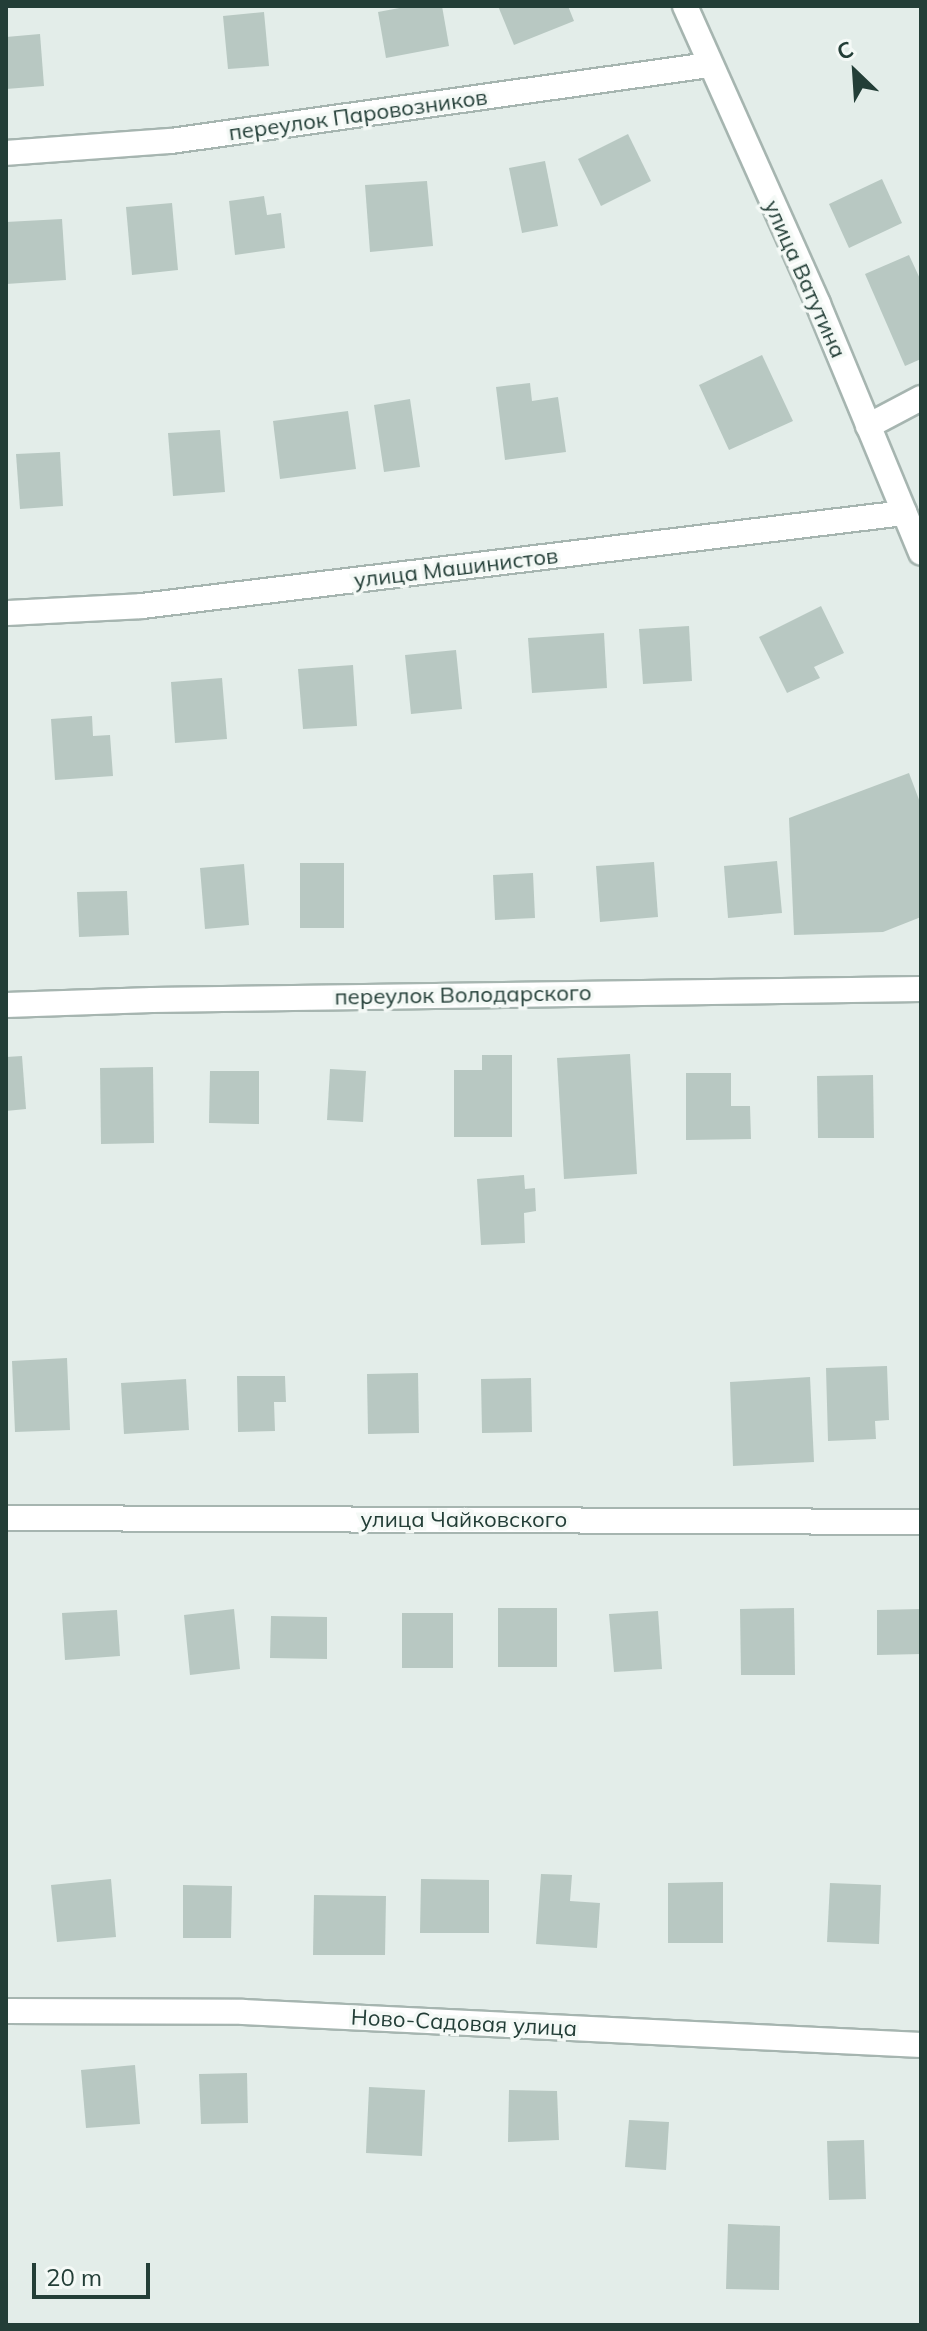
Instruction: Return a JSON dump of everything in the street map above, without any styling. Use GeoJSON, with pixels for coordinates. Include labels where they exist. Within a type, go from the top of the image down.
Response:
{"type":"FeatureCollection","features":[{"type":"Feature","properties":{"kind":"street","name":"улица Ватутина"},"geometry":{"type":"LineString","coordinates":[[685,6],[818,304],[921,553]]}},
{"type":"Feature","properties":{"kind":"street","name":"переулок Паровозников"},"geometry":{"type":"LineString","coordinates":[[6,153],[171,141],[709,65]]}},
{"type":"Feature","properties":{"kind":"street"},"geometry":{"type":"LineString","coordinates":[[868,426],[921,398]]}},
{"type":"Feature","properties":{"kind":"street","name":"улица Машинистов"},"geometry":{"type":"LineString","coordinates":[[6,613],[142,606],[904,513]]}},
{"type":"Feature","properties":{"kind":"street","name":"переулок Володарского"},"geometry":{"type":"LineString","coordinates":[[6,1005],[152,1000],[921,989]]}},
{"type":"Feature","properties":{"kind":"street","name":"улица Чайковского"},"geometry":{"type":"LineString","coordinates":[[6,1518],[921,1522]]}},
{"type":"Feature","properties":{"kind":"street","name":"Ново-Садовая улица"},"geometry":{"type":"LineString","coordinates":[[6,2011],[243,2012],[921,2045]]}},
{"type":"Feature","properties":{"kind":"building"},"geometry":{"type":"Polygon","coordinates":[[[410,6],[442,6],[449,46],[386,58],[378,12],[410,6]]]}},
{"type":"Feature","properties":{"kind":"building"},"geometry":{"type":"Polygon","coordinates":[[[498,6],[568,6],[574,21],[514,45],[498,6]]]}},
{"type":"Feature","properties":{"kind":"building"},"geometry":{"type":"Polygon","coordinates":[[[264,12],[269,66],[228,69],[223,16],[264,12]]]}},
{"type":"Feature","properties":{"kind":"building"},"geometry":{"type":"Polygon","coordinates":[[[40,34],[44,86],[6,89],[6,37],[40,34]]]}},
{"type":"Feature","properties":{"kind":"building"},"geometry":{"type":"Polygon","coordinates":[[[628,134],[651,181],[601,206],[578,159],[628,134]]]}},
{"type":"Feature","properties":{"kind":"building"},"geometry":{"type":"Polygon","coordinates":[[[545,161],[558,226],[522,233],[509,168],[545,161]]]}},
{"type":"Feature","properties":{"kind":"building"},"geometry":{"type":"Polygon","coordinates":[[[882,179],[902,223],[849,248],[829,204],[882,179]]]}},
{"type":"Feature","properties":{"kind":"building"},"geometry":{"type":"Polygon","coordinates":[[[427,181],[433,246],[370,252],[365,185],[427,181]]]}},
{"type":"Feature","properties":{"kind":"building"},"geometry":{"type":"Polygon","coordinates":[[[264,196],[267,215],[281,213],[285,248],[235,255],[229,201],[264,196]]]}},
{"type":"Feature","properties":{"kind":"building"},"geometry":{"type":"Polygon","coordinates":[[[172,203],[178,270],[132,275],[126,207],[172,203]]]}},
{"type":"Feature","properties":{"kind":"building"},"geometry":{"type":"Polygon","coordinates":[[[62,219],[66,280],[6,284],[6,222],[62,219]]]}},
{"type":"Feature","properties":{"kind":"building"},"geometry":{"type":"Polygon","coordinates":[[[909,255],[921,281],[921,359],[905,366],[865,274],[909,255]]]}},
{"type":"Feature","properties":{"kind":"building"},"geometry":{"type":"Polygon","coordinates":[[[762,355],[793,421],[729,450],[699,385],[762,355]]]}},
{"type":"Feature","properties":{"kind":"building"},"geometry":{"type":"Polygon","coordinates":[[[530,383],[532,401],[558,397],[566,452],[505,460],[496,387],[530,383]]]}},
{"type":"Feature","properties":{"kind":"building"},"geometry":{"type":"Polygon","coordinates":[[[410,399],[420,467],[384,472],[374,405],[410,399]]]}},
{"type":"Feature","properties":{"kind":"building"},"geometry":{"type":"Polygon","coordinates":[[[348,411],[356,469],[280,479],[273,421],[348,411]]]}},
{"type":"Feature","properties":{"kind":"building"},"geometry":{"type":"Polygon","coordinates":[[[220,430],[225,492],[173,496],[168,433],[220,430]]]}},
{"type":"Feature","properties":{"kind":"building"},"geometry":{"type":"Polygon","coordinates":[[[60,452],[63,506],[20,509],[16,454],[60,452]]]}},
{"type":"Feature","properties":{"kind":"building"},"geometry":{"type":"Polygon","coordinates":[[[821,606],[844,653],[814,667],[820,678],[787,693],[759,637],[821,606]]]}},
{"type":"Feature","properties":{"kind":"building"},"geometry":{"type":"Polygon","coordinates":[[[689,626],[692,681],[643,684],[639,629],[689,626]]]}},
{"type":"Feature","properties":{"kind":"building"},"geometry":{"type":"Polygon","coordinates":[[[604,633],[607,688],[532,693],[528,638],[604,633]]]}},
{"type":"Feature","properties":{"kind":"building"},"geometry":{"type":"Polygon","coordinates":[[[456,650],[462,709],[411,714],[405,655],[456,650]]]}},
{"type":"Feature","properties":{"kind":"building"},"geometry":{"type":"Polygon","coordinates":[[[353,665],[357,726],[303,729],[298,669],[353,665]]]}},
{"type":"Feature","properties":{"kind":"building"},"geometry":{"type":"Polygon","coordinates":[[[222,678],[227,739],[175,743],[171,682],[222,678]]]}},
{"type":"Feature","properties":{"kind":"building"},"geometry":{"type":"Polygon","coordinates":[[[92,716],[93,736],[110,735],[113,776],[55,780],[51,719],[92,716]]]}},
{"type":"Feature","properties":{"kind":"building"},"geometry":{"type":"Polygon","coordinates":[[[909,773],[921,805],[921,917],[883,932],[794,935],[789,818],[909,773]]]}},
{"type":"Feature","properties":{"kind":"building"},"geometry":{"type":"Polygon","coordinates":[[[777,861],[782,913],[728,918],[724,866],[777,861]]]}},
{"type":"Feature","properties":{"kind":"building"},"geometry":{"type":"Polygon","coordinates":[[[654,862],[658,917],[600,922],[596,866],[654,862]]]}},
{"type":"Feature","properties":{"kind":"building"},"geometry":{"type":"Polygon","coordinates":[[[300,863],[344,863],[344,928],[300,928],[300,863]]]}},
{"type":"Feature","properties":{"kind":"building"},"geometry":{"type":"Polygon","coordinates":[[[244,864],[249,925],[205,929],[200,868],[244,864]]]}},
{"type":"Feature","properties":{"kind":"building"},"geometry":{"type":"Polygon","coordinates":[[[533,873],[535,918],[495,920],[493,875],[533,873]]]}},
{"type":"Feature","properties":{"kind":"building"},"geometry":{"type":"Polygon","coordinates":[[[127,891],[129,935],[79,937],[77,892],[127,891]]]}},
{"type":"Feature","properties":{"kind":"building"},"geometry":{"type":"Polygon","coordinates":[[[630,1054],[637,1174],[564,1179],[557,1058],[630,1054]]]}},
{"type":"Feature","properties":{"kind":"building"},"geometry":{"type":"Polygon","coordinates":[[[482,1055],[512,1055],[512,1137],[454,1137],[454,1070],[482,1070],[482,1055]]]}},
{"type":"Feature","properties":{"kind":"building"},"geometry":{"type":"Polygon","coordinates":[[[22,1056],[26,1109],[6,1111],[6,1057],[22,1056]]]}},
{"type":"Feature","properties":{"kind":"building"},"geometry":{"type":"Polygon","coordinates":[[[153,1067],[154,1143],[101,1144],[100,1068],[153,1067]]]}},
{"type":"Feature","properties":{"kind":"building"},"geometry":{"type":"Polygon","coordinates":[[[330,1069],[366,1071],[363,1122],[327,1120],[330,1069]]]}},
{"type":"Feature","properties":{"kind":"building"},"geometry":{"type":"Polygon","coordinates":[[[210,1071],[259,1071],[259,1124],[209,1123],[210,1071]]]}},
{"type":"Feature","properties":{"kind":"building"},"geometry":{"type":"Polygon","coordinates":[[[686,1073],[731,1073],[731,1106],[750,1106],[751,1139],[686,1140],[686,1073]]]}},
{"type":"Feature","properties":{"kind":"building"},"geometry":{"type":"Polygon","coordinates":[[[873,1075],[874,1138],[818,1138],[817,1076],[873,1075]]]}},
{"type":"Feature","properties":{"kind":"building"},"geometry":{"type":"Polygon","coordinates":[[[524,1175],[525,1189],[535,1188],[536,1211],[524,1213],[525,1243],[481,1245],[477,1179],[524,1175]]]}},
{"type":"Feature","properties":{"kind":"building"},"geometry":{"type":"Polygon","coordinates":[[[67,1358],[70,1430],[15,1432],[12,1361],[67,1358]]]}},
{"type":"Feature","properties":{"kind":"building"},"geometry":{"type":"Polygon","coordinates":[[[887,1366],[889,1420],[875,1421],[876,1439],[828,1441],[826,1368],[887,1366]]]}},
{"type":"Feature","properties":{"kind":"building"},"geometry":{"type":"Polygon","coordinates":[[[418,1373],[419,1433],[368,1434],[367,1374],[418,1373]]]}},
{"type":"Feature","properties":{"kind":"building"},"geometry":{"type":"Polygon","coordinates":[[[237,1376],[285,1376],[286,1402],[274,1402],[275,1431],[238,1432],[237,1376]]]}},
{"type":"Feature","properties":{"kind":"building"},"geometry":{"type":"Polygon","coordinates":[[[810,1377],[814,1462],[733,1466],[730,1382],[810,1377]]]}},
{"type":"Feature","properties":{"kind":"building"},"geometry":{"type":"Polygon","coordinates":[[[531,1378],[532,1432],[482,1433],[481,1379],[531,1378]]]}},
{"type":"Feature","properties":{"kind":"building"},"geometry":{"type":"Polygon","coordinates":[[[186,1379],[189,1430],[124,1434],[121,1383],[186,1379]]]}},
{"type":"Feature","properties":{"kind":"building"},"geometry":{"type":"Polygon","coordinates":[[[498,1608],[557,1608],[557,1667],[498,1667],[498,1608]]]}},
{"type":"Feature","properties":{"kind":"building"},"geometry":{"type":"Polygon","coordinates":[[[794,1608],[795,1675],[741,1675],[740,1609],[794,1608]]]}},
{"type":"Feature","properties":{"kind":"building"},"geometry":{"type":"Polygon","coordinates":[[[234,1609],[240,1669],[190,1675],[184,1615],[234,1609]]]}},
{"type":"Feature","properties":{"kind":"building"},"geometry":{"type":"Polygon","coordinates":[[[921,1609],[921,1654],[877,1655],[877,1610],[921,1609]]]}},
{"type":"Feature","properties":{"kind":"building"},"geometry":{"type":"Polygon","coordinates":[[[117,1610],[120,1656],[65,1660],[62,1613],[117,1610]]]}},
{"type":"Feature","properties":{"kind":"building"},"geometry":{"type":"Polygon","coordinates":[[[658,1611],[662,1669],[614,1672],[609,1614],[658,1611]]]}},
{"type":"Feature","properties":{"kind":"building"},"geometry":{"type":"Polygon","coordinates":[[[402,1613],[453,1613],[453,1668],[402,1668],[402,1613]]]}},
{"type":"Feature","properties":{"kind":"building"},"geometry":{"type":"Polygon","coordinates":[[[271,1616],[327,1617],[327,1659],[270,1658],[271,1616]]]}},
{"type":"Feature","properties":{"kind":"building"},"geometry":{"type":"Polygon","coordinates":[[[541,1874],[572,1875],[570,1901],[600,1903],[597,1948],[536,1944],[541,1874]]]}},
{"type":"Feature","properties":{"kind":"building"},"geometry":{"type":"Polygon","coordinates":[[[111,1879],[116,1937],[57,1942],[51,1885],[111,1879]]]}},
{"type":"Feature","properties":{"kind":"building"},"geometry":{"type":"Polygon","coordinates":[[[421,1879],[489,1880],[489,1933],[420,1933],[421,1879]]]}},
{"type":"Feature","properties":{"kind":"building"},"geometry":{"type":"Polygon","coordinates":[[[723,1882],[723,1943],[668,1943],[668,1883],[723,1882]]]}},
{"type":"Feature","properties":{"kind":"building"},"geometry":{"type":"Polygon","coordinates":[[[830,1883],[881,1885],[879,1944],[827,1942],[830,1883]]]}},
{"type":"Feature","properties":{"kind":"building"},"geometry":{"type":"Polygon","coordinates":[[[183,1885],[232,1886],[231,1938],[183,1938],[183,1885]]]}},
{"type":"Feature","properties":{"kind":"building"},"geometry":{"type":"Polygon","coordinates":[[[314,1895],[386,1896],[385,1955],[313,1955],[314,1895]]]}},
{"type":"Feature","properties":{"kind":"building"},"geometry":{"type":"Polygon","coordinates":[[[135,2065],[140,2124],[86,2128],[81,2070],[135,2065]]]}},
{"type":"Feature","properties":{"kind":"building"},"geometry":{"type":"Polygon","coordinates":[[[247,2073],[248,2123],[201,2124],[199,2074],[247,2073]]]}},
{"type":"Feature","properties":{"kind":"building"},"geometry":{"type":"Polygon","coordinates":[[[369,2087],[425,2090],[422,2156],[366,2153],[369,2087]]]}},
{"type":"Feature","properties":{"kind":"building"},"geometry":{"type":"Polygon","coordinates":[[[509,2090],[557,2091],[559,2140],[508,2142],[509,2090]]]}},
{"type":"Feature","properties":{"kind":"building"},"geometry":{"type":"Polygon","coordinates":[[[629,2120],[669,2122],[666,2170],[625,2167],[629,2120]]]}},
{"type":"Feature","properties":{"kind":"building"},"geometry":{"type":"Polygon","coordinates":[[[864,2140],[866,2199],[829,2200],[827,2141],[864,2140]]]}},
{"type":"Feature","properties":{"kind":"building"},"geometry":{"type":"Polygon","coordinates":[[[728,2224],[780,2226],[779,2290],[726,2289],[728,2224]]]}}]}
